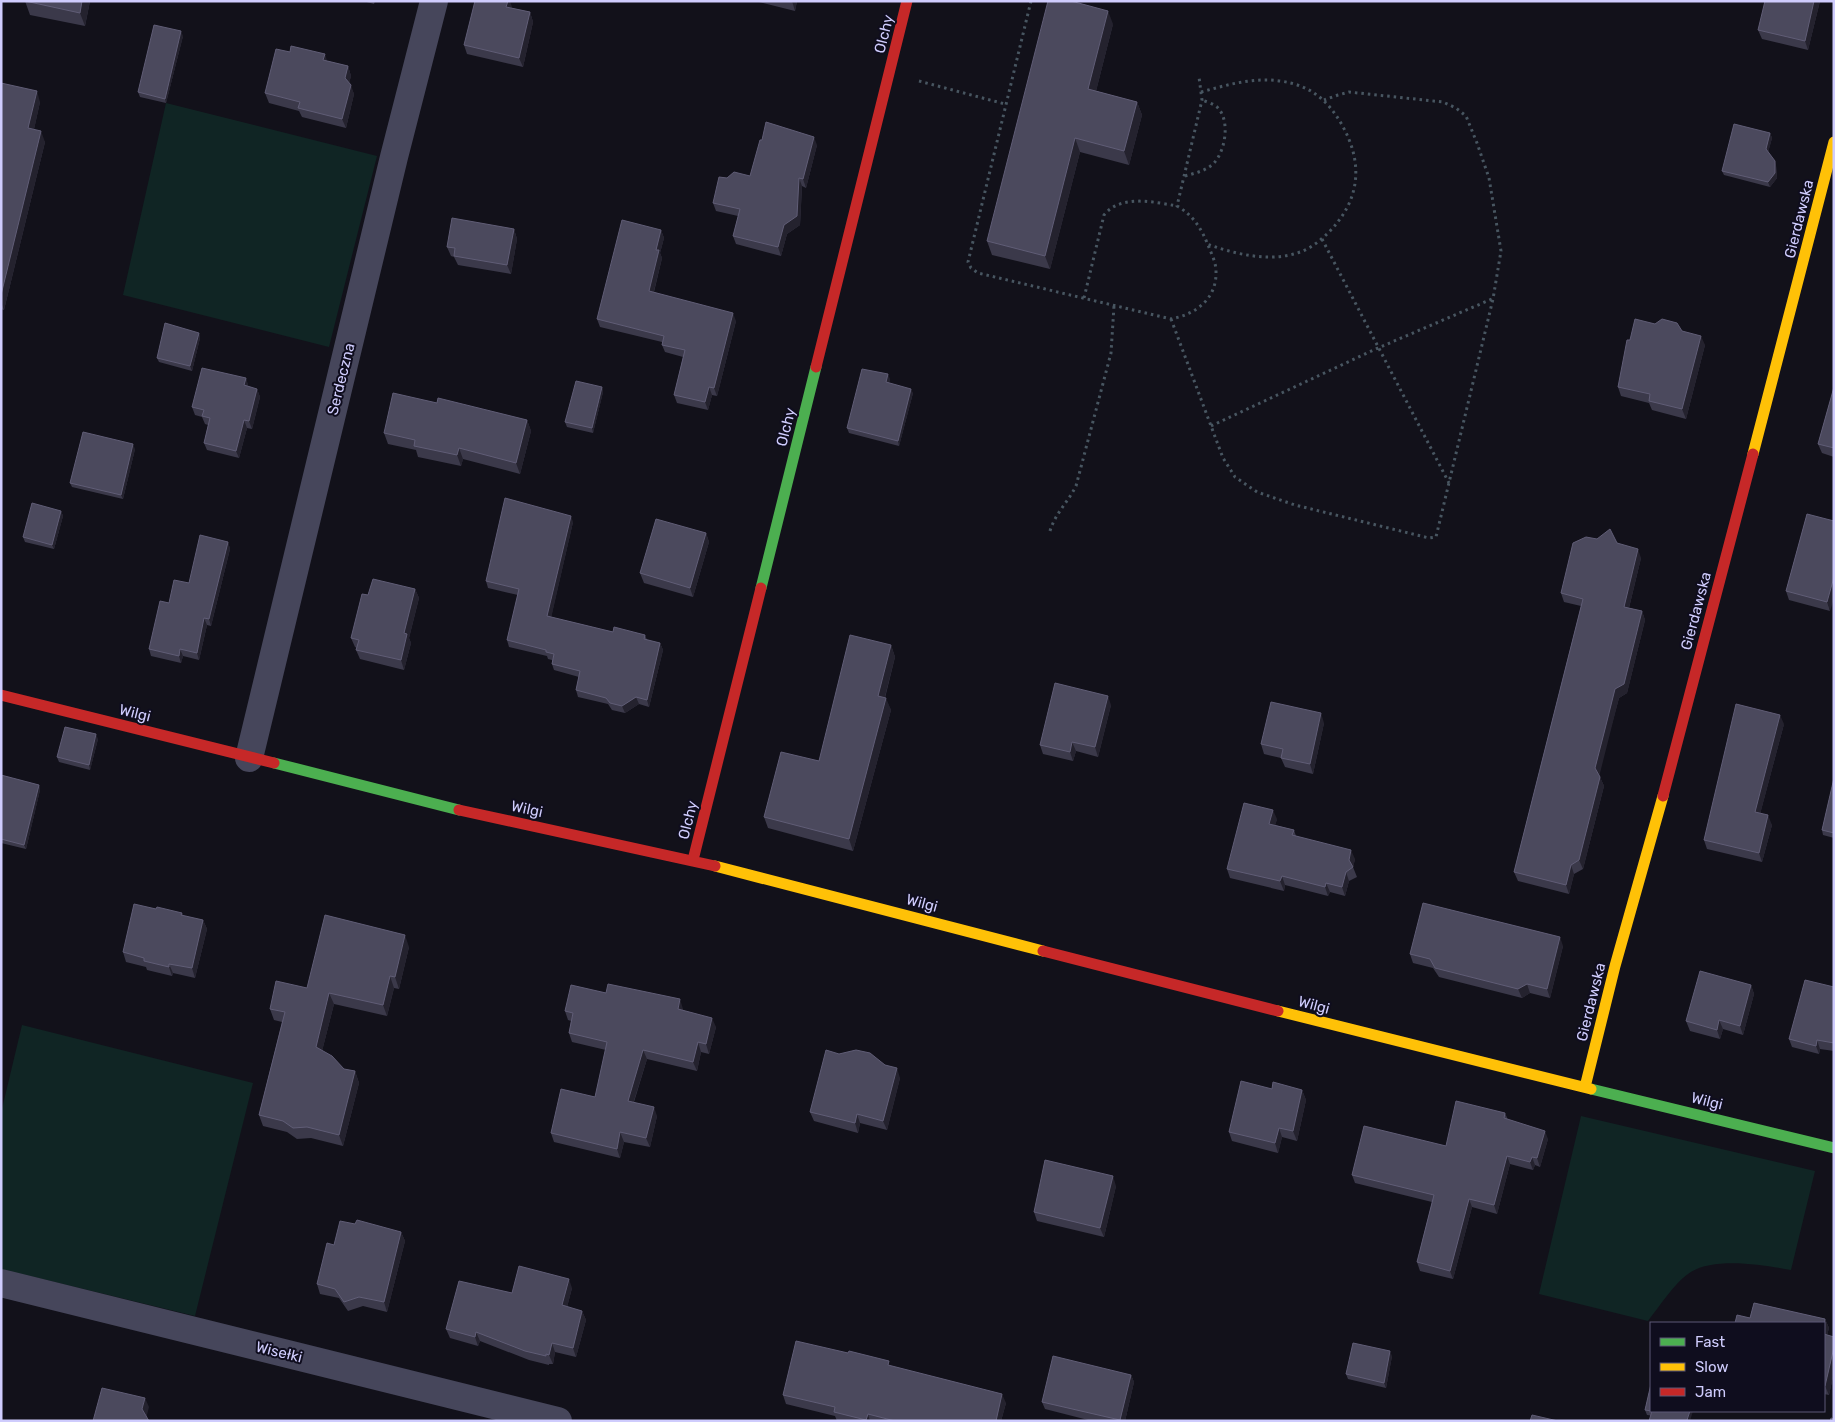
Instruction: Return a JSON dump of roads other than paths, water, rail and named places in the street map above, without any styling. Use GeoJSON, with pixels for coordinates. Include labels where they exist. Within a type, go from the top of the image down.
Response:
{"type":"FeatureCollection","features":[{"type":"Feature","properties":{"kind":"street","name":"Serdeczna"},"geometry":{"type":"LineString","coordinates":[[249,758],[394,157],[434,1]]}},
{"type":"Feature","properties":{"kind":"street","name":"Olchy"},"geometry":{"type":"LineString","coordinates":[[693,860],[907,1]]}},
{"type":"Feature","properties":{"kind":"street","name":"Gierdawska"},"geometry":{"type":"LineString","coordinates":[[1585,1087],[1615,966],[1695,675],[1834,142]]}},
{"type":"Feature","properties":{"kind":"street","name":"Wilgi"},"geometry":{"type":"LineString","coordinates":[[1,695],[477,814],[693,860],[1416,1047],[1834,1148]]}},
{"type":"Feature","properties":{"kind":"street","name":"Wisełki"},"geometry":{"type":"LineString","coordinates":[[1,1283],[558,1421]]}}]}
